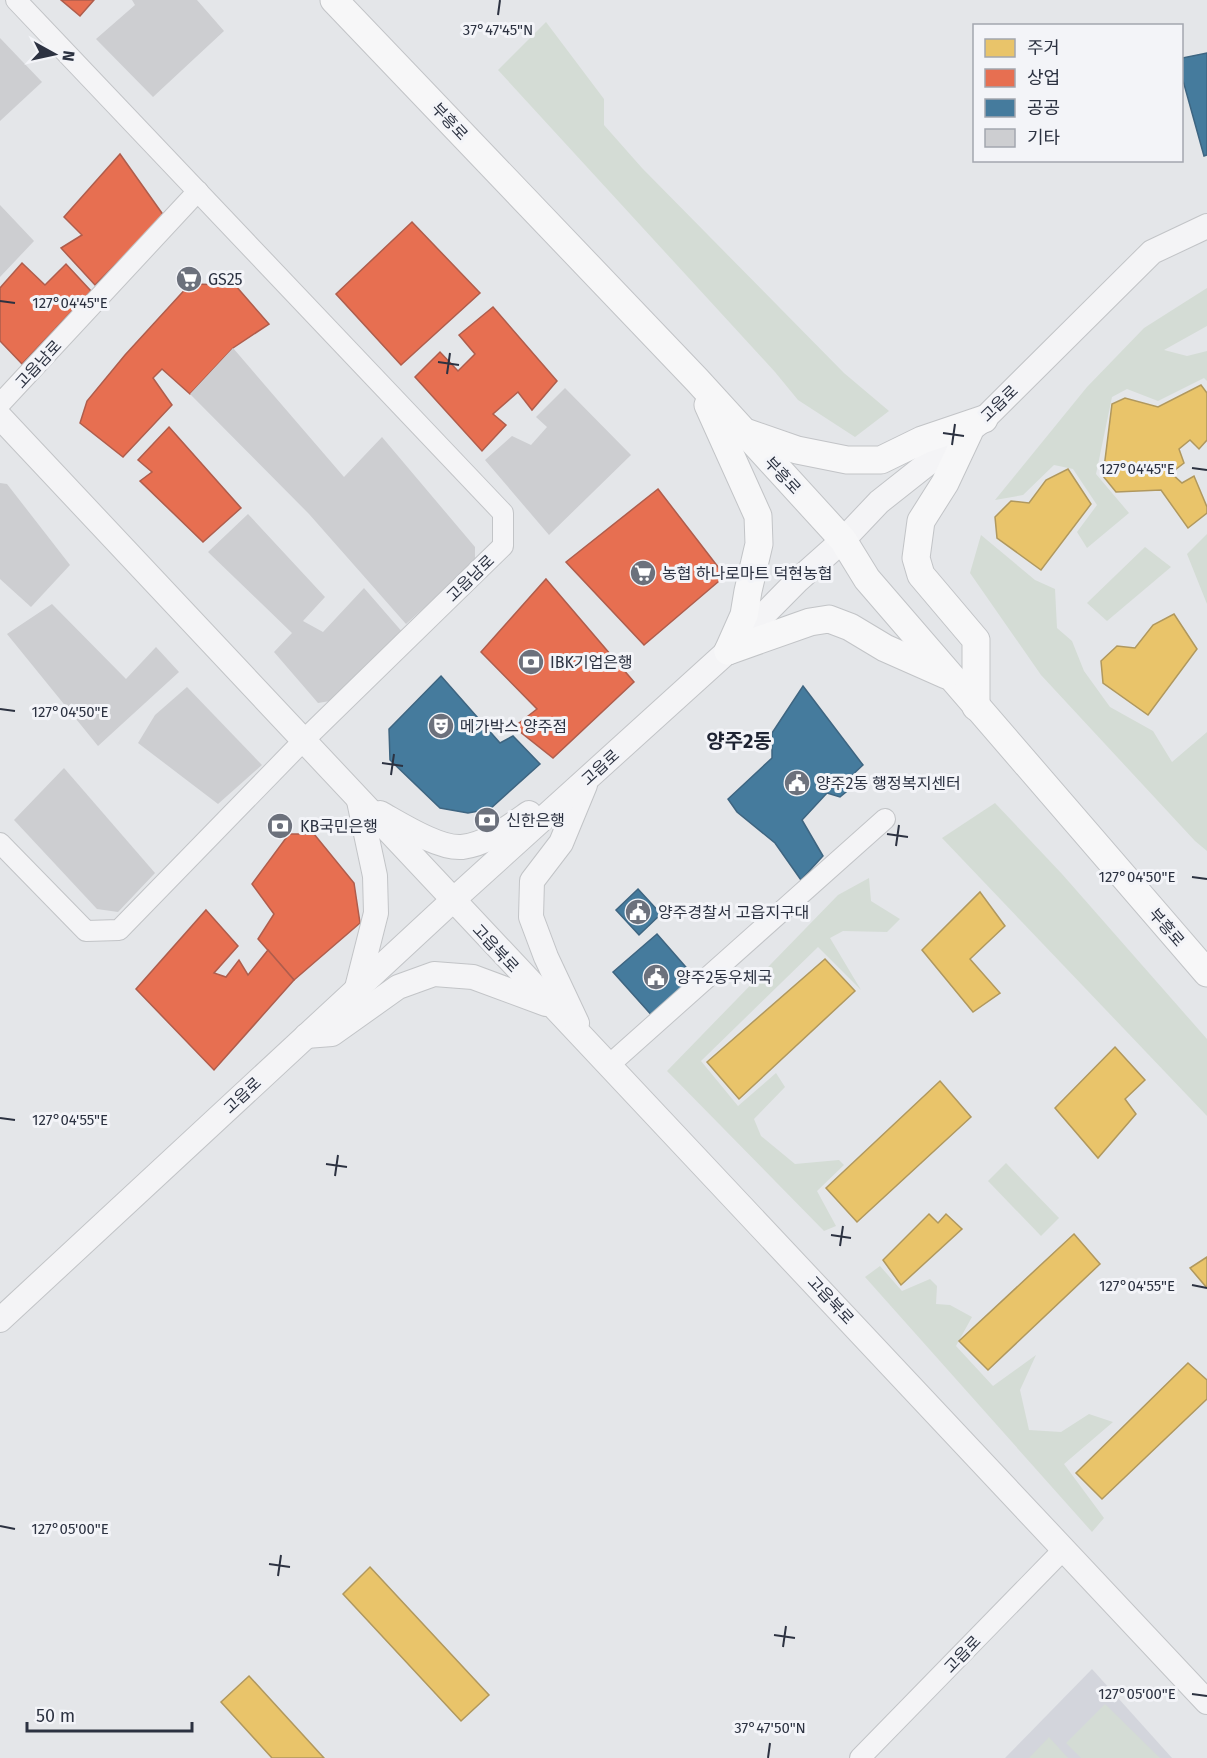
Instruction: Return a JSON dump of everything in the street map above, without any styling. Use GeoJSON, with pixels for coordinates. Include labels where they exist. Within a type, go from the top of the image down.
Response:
{"type":"FeatureCollection","features":[{"type":"Feature","properties":{"kind":"main road","name":"부흥로"},"geometry":{"type":"LineString","coordinates":[[334,0],[697,380],[843,540],[867,579],[1207,973]]}},
{"type":"Feature","properties":{"kind":"main road"},"geometry":{"type":"LineString","coordinates":[[697,380],[758,516],[759,544],[744,615],[728,651]]}},
{"type":"Feature","properties":{"kind":"main road"},"geometry":{"type":"LineString","coordinates":[[742,431],[796,450],[847,460],[881,460],[922,440],[976,426]]}},
{"type":"Feature","properties":{"kind":"main road"},"geometry":{"type":"LineString","coordinates":[[976,426],[921,521],[916,558],[921,575],[976,640],[976,707]]}},
{"type":"Feature","properties":{"kind":"main road"},"geometry":{"type":"LineString","coordinates":[[728,651],[810,622],[829,619],[850,627],[885,648],[952,678]]}},
{"type":"Feature","properties":{"kind":"street","name":"고읍남로"},"geometry":{"type":"LineString","coordinates":[[0,843],[86,931],[119,930],[303,741],[503,546],[503,513],[16,0]]}},
{"type":"Feature","properties":{"kind":"street","name":"고읍남로"},"geometry":{"type":"LineString","coordinates":[[0,404],[198,191]]}},
{"type":"Feature","properties":{"kind":"street","name":"고읍로"},"geometry":{"type":"LineString","coordinates":[[0,1320],[357,988],[728,651],[879,502],[976,426],[1152,252],[1207,226]]}},
{"type":"Feature","properties":{"kind":"street"},"geometry":{"type":"LineString","coordinates":[[0,417],[452,901]]}},
{"type":"Feature","properties":{"kind":"street"},"geometry":{"type":"LineString","coordinates":[[359,801],[428,840],[461,847],[498,835],[607,761]]}},
{"type":"Feature","properties":{"kind":"street"},"geometry":{"type":"LineString","coordinates":[[585,1042],[546,957],[531,917],[532,881],[561,843],[587,778]]}},
{"type":"Feature","properties":{"kind":"street"},"geometry":{"type":"LineString","coordinates":[[357,988],[376,913],[375,876],[359,801]]}},
{"type":"Feature","properties":{"kind":"street"},"geometry":{"type":"LineString","coordinates":[[608,1066],[885,819]]}},
{"type":"Feature","properties":{"kind":"street","name":"고읍북로"},"geometry":{"type":"LineString","coordinates":[[452,901],[816,1284],[1207,1702]]}},
{"type":"Feature","properties":{"kind":"street"},"geometry":{"type":"LineString","coordinates":[[306,1036],[332,1034],[398,987],[434,974],[473,977],[550,1005]]}},
{"type":"Feature","properties":{"kind":"street","name":"고읍로"},"geometry":{"type":"LineString","coordinates":[[860,1758],[1064,1550]]}},
{"type":"Feature","properties":{"kind":"shaded area"},"geometry":{"type":"Polygon","coordinates":[[[546,22],[604,99],[604,125],[642,168],[844,373],[889,411],[855,437],[798,400],[775,372],[498,70],[546,22]]]}},
{"type":"Feature","properties":{"kind":"shaded area"},"geometry":{"type":"Polygon","coordinates":[[[1207,288],[1207,326],[1164,350],[1187,356],[1207,351],[1207,381],[1204,378],[1158,401],[1127,389],[1112,397],[1096,474],[1129,513],[1087,548],[1077,532],[1097,505],[1073,469],[1054,465],[1023,495],[995,500],[1087,387],[1144,328],[1207,288]]]}},
{"type":"Feature","properties":{"kind":"shaded area"},"geometry":{"type":"Polygon","coordinates":[[[1207,534],[1207,604],[1187,554],[1207,534]]]}},
{"type":"Feature","properties":{"kind":"shaded area"},"geometry":{"type":"Polygon","coordinates":[[[981,535],[1035,580],[1055,589],[1057,628],[1072,641],[1084,671],[1110,707],[1153,731],[1172,762],[1207,732],[1207,851],[1195,841],[1041,675],[970,573],[981,535]]]}},
{"type":"Feature","properties":{"kind":"shaded area"},"geometry":{"type":"Polygon","coordinates":[[[1145,547],[1171,567],[1107,621],[1087,603],[1145,547]]]}},
{"type":"Feature","properties":{"kind":"shaded area"},"geometry":{"type":"Polygon","coordinates":[[[995,803],[1062,874],[1207,1039],[1207,1116],[942,838],[995,803]]]}},
{"type":"Feature","properties":{"kind":"shaded area"},"geometry":{"type":"Polygon","coordinates":[[[869,878],[871,901],[900,919],[887,932],[843,931],[830,938],[861,990],[818,947],[701,1061],[738,1106],[776,1073],[785,1087],[754,1119],[761,1136],[795,1164],[839,1160],[844,1165],[817,1191],[836,1226],[824,1231],[667,1071],[838,895],[869,878]]]}},
{"type":"Feature","properties":{"kind":"shaded area"},"geometry":{"type":"Polygon","coordinates":[[[1006,1163],[1059,1218],[1041,1236],[988,1181],[1006,1163]]]}},
{"type":"Feature","properties":{"kind":"shaded area"},"geometry":{"type":"Polygon","coordinates":[[[880,1266],[902,1291],[930,1279],[937,1286],[936,1304],[950,1305],[972,1317],[956,1346],[993,1386],[1036,1355],[1020,1390],[1029,1430],[1061,1432],[1089,1414],[1113,1422],[1064,1464],[1104,1518],[1092,1532],[865,1277],[880,1266]]]}},
{"type":"Feature","properties":{"kind":"shaded area"},"geometry":{"type":"Polygon","coordinates":[[[1092,1669],[1172,1758],[1005,1758],[1092,1669]]]}},
{"type":"Feature","properties":{"kind":"shaded area"},"geometry":{"type":"Polygon","coordinates":[[[1105,1704],[1160,1758],[1081,1758],[1066,1743],[1105,1704]]]}},
{"type":"Feature","properties":{"kind":"shaded area"},"geometry":{"type":"Polygon","coordinates":[[[1049,1737],[1068,1758],[1029,1758],[1049,1737]]]}},
{"type":"Feature","properties":{"kind":"building: 주거"},"geometry":{"type":"Polygon","coordinates":[[[1201,385],[1207,393],[1207,440],[1199,449],[1190,440],[1179,449],[1184,463],[1171,473],[1182,483],[1194,476],[1207,507],[1207,513],[1188,528],[1161,490],[1116,492],[1103,476],[1112,404],[1125,398],[1158,407],[1201,385]]]}},
{"type":"Feature","properties":{"kind":"building: 주거"},"geometry":{"type":"Polygon","coordinates":[[[1068,469],[1091,504],[1041,570],[997,538],[995,517],[1011,501],[1029,503],[1046,480],[1068,469]]]}},
{"type":"Feature","properties":{"kind":"building: 주거"},"geometry":{"type":"Polygon","coordinates":[[[1174,614],[1197,649],[1148,715],[1103,683],[1101,661],[1117,646],[1135,648],[1153,625],[1174,614]]]}},
{"type":"Feature","properties":{"kind":"building: 주거"},"geometry":{"type":"Polygon","coordinates":[[[980,892],[1005,926],[970,959],[1000,993],[973,1012],[922,950],[980,892]]]}},
{"type":"Feature","properties":{"kind":"building: 주거"},"geometry":{"type":"Polygon","coordinates":[[[825,959],[855,991],[739,1099],[707,1062],[825,959]]]}},
{"type":"Feature","properties":{"kind":"building: 주거"},"geometry":{"type":"Polygon","coordinates":[[[1115,1047],[1145,1080],[1125,1099],[1136,1114],[1098,1158],[1055,1108],[1115,1047]]]}},
{"type":"Feature","properties":{"kind":"building: 주거"},"geometry":{"type":"Polygon","coordinates":[[[940,1081],[971,1117],[857,1222],[826,1188],[940,1081]]]}},
{"type":"Feature","properties":{"kind":"building: 주거"},"geometry":{"type":"Polygon","coordinates":[[[929,1214],[938,1223],[946,1214],[962,1229],[901,1285],[883,1260],[929,1214]]]}},
{"type":"Feature","properties":{"kind":"building: 주거"},"geometry":{"type":"Polygon","coordinates":[[[1074,1234],[1100,1264],[988,1370],[959,1341],[1074,1234]]]}},
{"type":"Feature","properties":{"kind":"building: 주거"},"geometry":{"type":"Polygon","coordinates":[[[1207,1257],[1207,1288],[1190,1268],[1207,1257]]]}},
{"type":"Feature","properties":{"kind":"building: 주거"},"geometry":{"type":"Polygon","coordinates":[[[1188,1363],[1207,1380],[1207,1399],[1102,1499],[1076,1473],[1188,1363]]]}},
{"type":"Feature","properties":{"kind":"building: 주거"},"geometry":{"type":"Polygon","coordinates":[[[370,1567],[489,1695],[461,1721],[343,1594],[370,1567]]]}},
{"type":"Feature","properties":{"kind":"building: 주거"},"geometry":{"type":"Polygon","coordinates":[[[249,1676],[324,1758],[272,1758],[221,1702],[249,1676]]]}},
{"type":"Feature","properties":{"kind":"building: 상업"},"geometry":{"type":"Polygon","coordinates":[[[61,0],[94,0],[80,16],[61,0]]]}},
{"type":"Feature","properties":{"kind":"building: 상업"},"geometry":{"type":"Polygon","coordinates":[[[120,154],[164,216],[95,285],[61,248],[82,235],[64,217],[120,154]]]}},
{"type":"Feature","properties":{"kind":"building: 상업"},"geometry":{"type":"Polygon","coordinates":[[[412,222],[480,293],[401,365],[336,294],[412,222]]]}},
{"type":"Feature","properties":{"kind":"building: 상업"},"geometry":{"type":"Polygon","coordinates":[[[22,263],[45,285],[66,264],[91,291],[22,364],[0,341],[0,288],[22,263]]]}},
{"type":"Feature","properties":{"kind":"building: 상업"},"geometry":{"type":"Polygon","coordinates":[[[190,284],[235,285],[269,324],[233,348],[190,394],[162,369],[153,378],[172,405],[123,457],[80,423],[87,401],[125,355],[190,284]]]}},
{"type":"Feature","properties":{"kind":"building: 상업"},"geometry":{"type":"Polygon","coordinates":[[[493,307],[557,381],[532,410],[518,392],[493,414],[506,425],[482,451],[415,377],[440,352],[458,371],[475,354],[459,335],[493,307]]]}},
{"type":"Feature","properties":{"kind":"building: 상업"},"geometry":{"type":"Polygon","coordinates":[[[169,427],[241,508],[203,542],[140,481],[152,472],[138,460],[169,427]]]}},
{"type":"Feature","properties":{"kind":"building: 상업"},"geometry":{"type":"Polygon","coordinates":[[[658,489],[725,576],[644,645],[566,562],[658,489]]]}},
{"type":"Feature","properties":{"kind":"building: 상업"},"geometry":{"type":"Polygon","coordinates":[[[546,579],[634,682],[553,758],[514,727],[537,709],[481,652],[546,579]]]}},
{"type":"Feature","properties":{"kind":"building: 상업"},"geometry":{"type":"Polygon","coordinates":[[[289,834],[314,834],[354,883],[360,923],[294,980],[258,939],[274,914],[252,884],[289,834]]]}},
{"type":"Feature","properties":{"kind":"building: 상업"},"geometry":{"type":"Polygon","coordinates":[[[206,910],[238,946],[214,973],[226,977],[239,960],[248,975],[268,950],[294,980],[214,1070],[136,989],[206,910]]]}},
{"type":"Feature","properties":{"kind":"building: 공공"},"geometry":{"type":"Polygon","coordinates":[[[1207,53],[1207,155],[1204,156],[1183,81],[1183,58],[1207,53]]]}},
{"type":"Feature","properties":{"kind":"building: 공공"},"geometry":{"type":"Polygon","coordinates":[[[441,676],[500,743],[513,736],[540,764],[490,809],[468,813],[440,808],[390,760],[389,729],[441,676]]]}},
{"type":"Feature","properties":{"kind":"building: 공공","name":"양주2동 행정복지센터"},"geometry":{"type":"Polygon","coordinates":[[[803,686],[863,765],[847,780],[852,787],[840,797],[827,793],[802,820],[823,856],[801,880],[775,843],[737,812],[728,799],[772,758],[772,733],[803,686]]]}},
{"type":"Feature","properties":{"kind":"building: 공공","name":"양주경찰서 고읍지구대"},"geometry":{"type":"Polygon","coordinates":[[[638,889],[661,914],[639,935],[616,910],[638,889]]]}},
{"type":"Feature","properties":{"kind":"building: 공공","name":"양주2동우체국"},"geometry":{"type":"Polygon","coordinates":[[[657,934],[698,981],[655,1019],[613,972],[657,934]]]}},
{"type":"Feature","properties":{"kind":"building: 기타"},"geometry":{"type":"Polygon","coordinates":[[[132,0],[197,0],[224,31],[153,97],[96,39],[135,5],[132,0]]]}},
{"type":"Feature","properties":{"kind":"building: 기타"},"geometry":{"type":"Polygon","coordinates":[[[0,38],[42,82],[0,121],[0,38]]]}},
{"type":"Feature","properties":{"kind":"building: 기타"},"geometry":{"type":"Polygon","coordinates":[[[0,205],[34,241],[0,277],[0,205]]]}},
{"type":"Feature","properties":{"kind":"building: 기타"},"geometry":{"type":"Polygon","coordinates":[[[233,348],[344,477],[382,437],[475,547],[475,562],[406,624],[309,514],[190,394],[233,348]]]}},
{"type":"Feature","properties":{"kind":"building: 기타"},"geometry":{"type":"Polygon","coordinates":[[[565,388],[631,455],[549,535],[485,460],[512,436],[531,445],[547,427],[536,417],[565,388]]]}},
{"type":"Feature","properties":{"kind":"building: 기타"},"geometry":{"type":"Polygon","coordinates":[[[0,483],[7,484],[70,565],[31,607],[0,579],[0,483]]]}},
{"type":"Feature","properties":{"kind":"building: 기타"},"geometry":{"type":"Polygon","coordinates":[[[248,514],[325,597],[303,621],[323,632],[364,588],[404,634],[336,700],[318,703],[274,652],[292,633],[208,552],[248,514]]]}},
{"type":"Feature","properties":{"kind":"building: 기타"},"geometry":{"type":"Polygon","coordinates":[[[52,604],[126,679],[156,647],[179,672],[98,746],[7,634],[52,604]]]}},
{"type":"Feature","properties":{"kind":"building: 기타"},"geometry":{"type":"Polygon","coordinates":[[[187,687],[262,765],[218,804],[138,743],[155,715],[187,687]]]}},
{"type":"Feature","properties":{"kind":"building: 기타"},"geometry":{"type":"Polygon","coordinates":[[[64,768],[155,873],[118,912],[97,909],[14,820],[64,768]]]}},
{"type":"Feature","properties":{"kind":"place","name":"GS25"},"geometry":{"type":"Point","coordinates":[189,279]}},
{"type":"Feature","properties":{"kind":"place","name":"농협 하나로마트 덕현농협"},"geometry":{"type":"Point","coordinates":[643,573]}},
{"type":"Feature","properties":{"kind":"place","name":"IBK기업은행"},"geometry":{"type":"Point","coordinates":[531,662]}},
{"type":"Feature","properties":{"kind":"place","name":"메가박스 양주점"},"geometry":{"type":"Point","coordinates":[441,726]}},
{"type":"Feature","properties":{"kind":"place","name":"양주2동 행정복지센터"},"geometry":{"type":"Point","coordinates":[797,783]}},
{"type":"Feature","properties":{"kind":"place","name":"신한은행"},"geometry":{"type":"Point","coordinates":[487,820]}},
{"type":"Feature","properties":{"kind":"place","name":"KB국민은행"},"geometry":{"type":"Point","coordinates":[280,826]}},
{"type":"Feature","properties":{"kind":"place","name":"양주경찰서 고읍지구대"},"geometry":{"type":"Point","coordinates":[638,912]}},
{"type":"Feature","properties":{"kind":"place","name":"양주2동우체국"},"geometry":{"type":"Point","coordinates":[656,977]}},
{"type":"Feature","properties":{"kind":"district","name":"양주2동"},"geometry":{"type":"Point","coordinates":[739,741]}}]}
